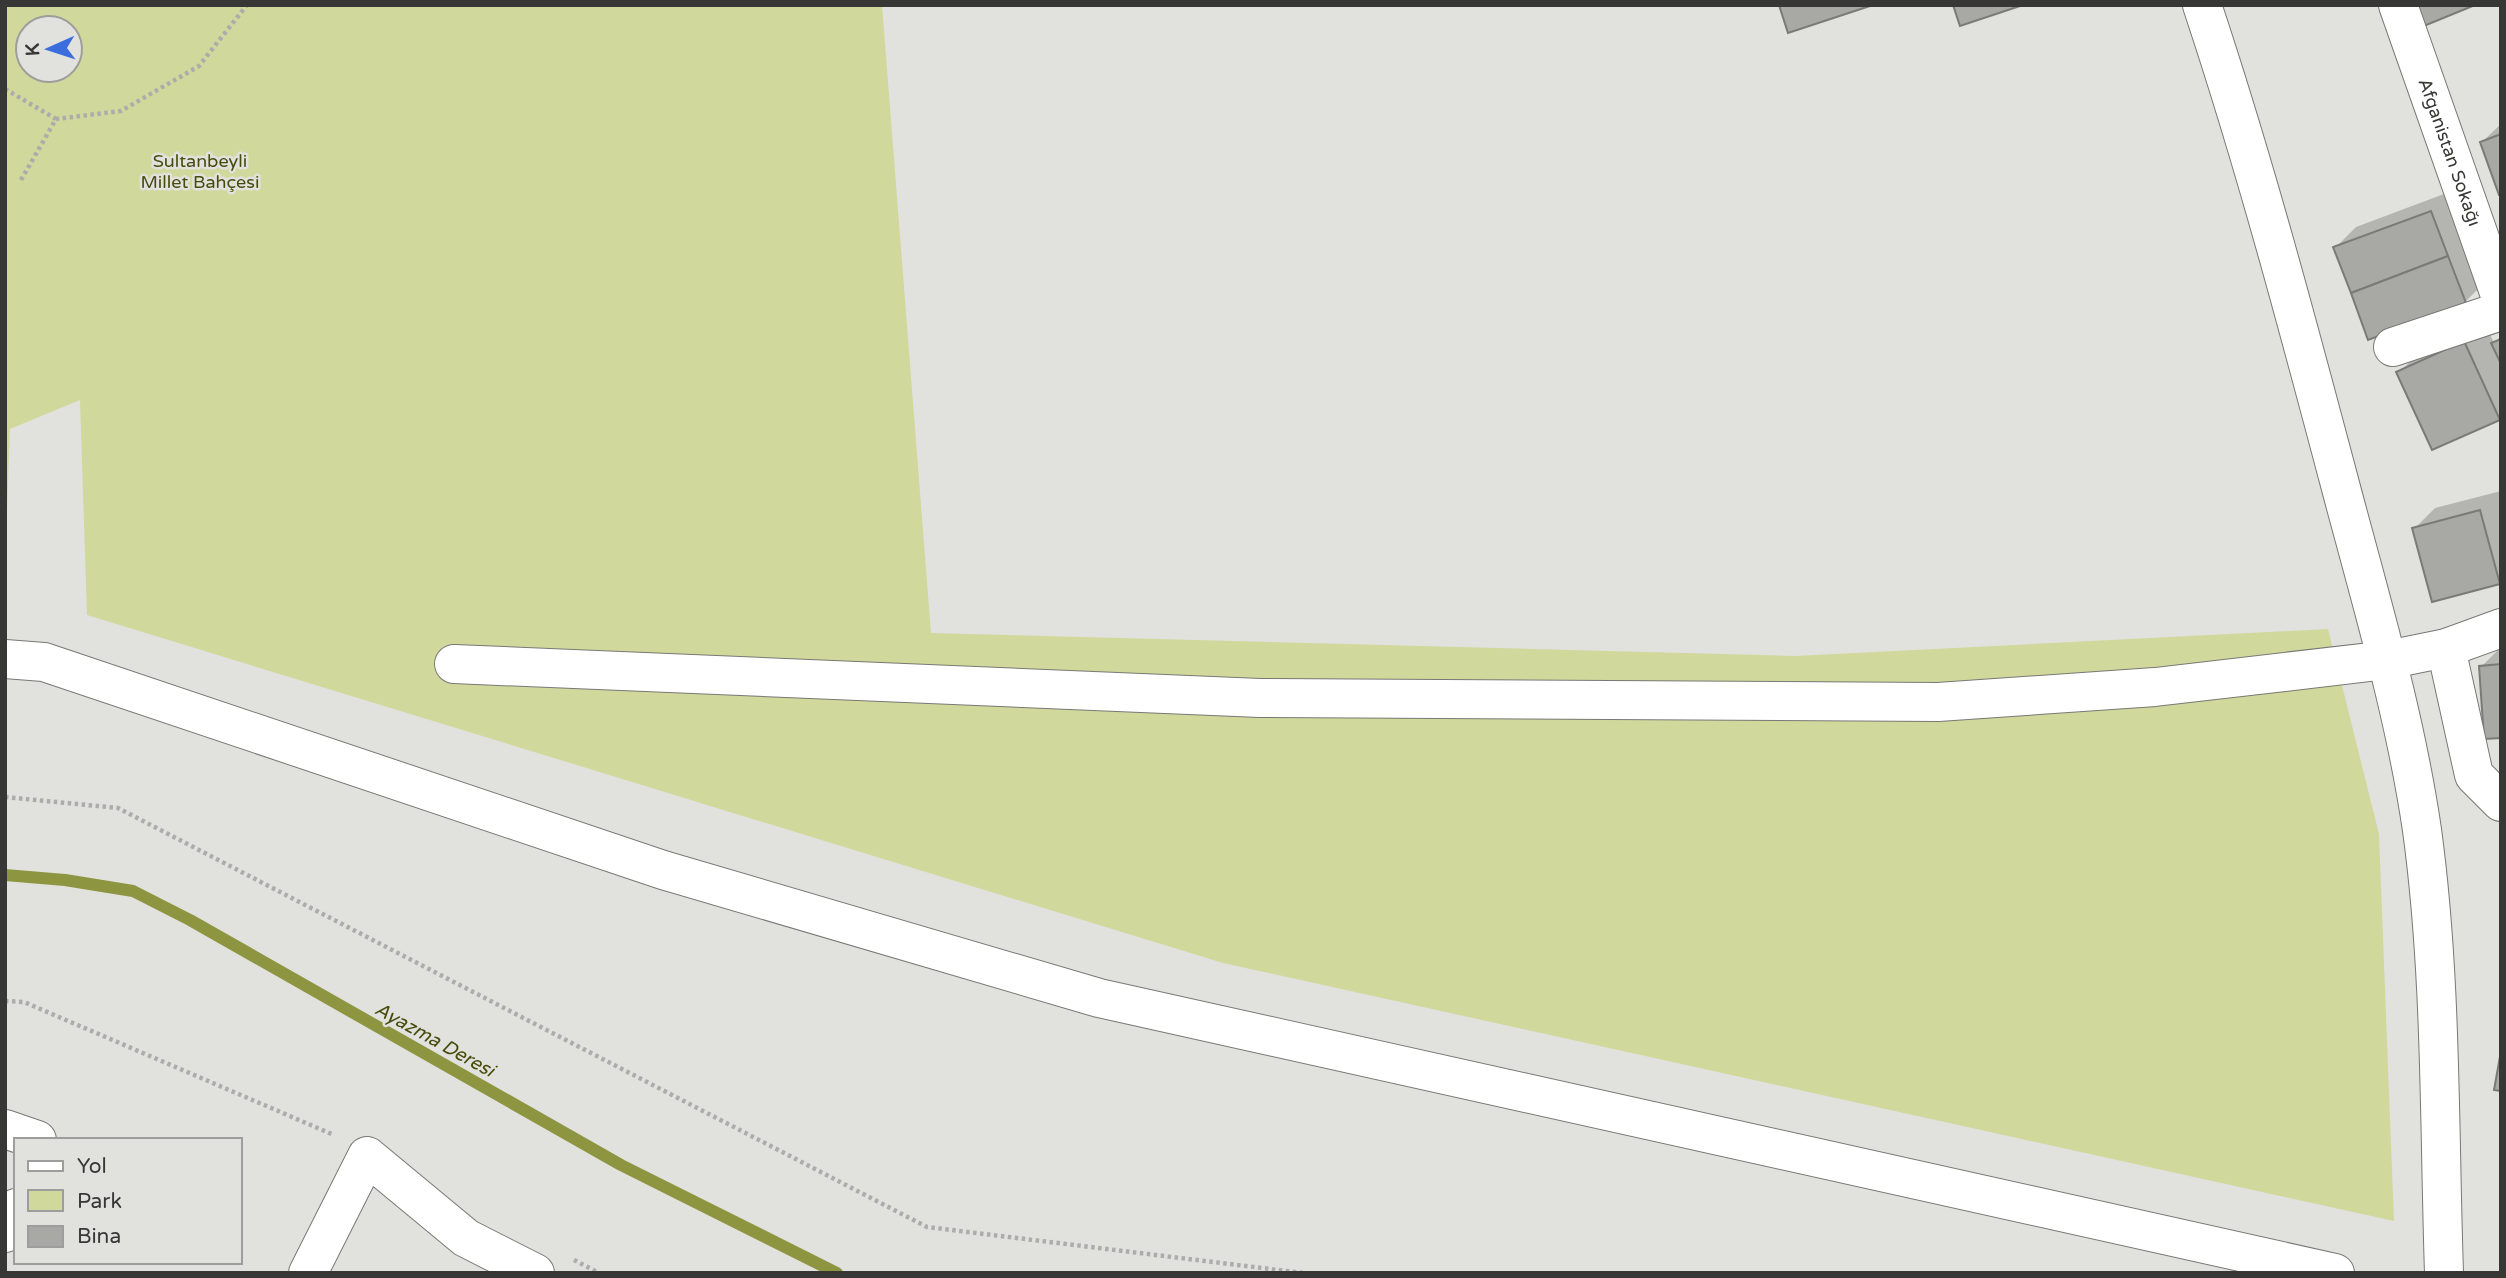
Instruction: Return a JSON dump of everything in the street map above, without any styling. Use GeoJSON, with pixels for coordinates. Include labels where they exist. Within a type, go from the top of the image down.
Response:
{"type":"FeatureCollection","features":[{"type":"Feature","properties":{"kind":"street"},"geometry":{"type":"LineString","coordinates":[[2203,5],[2293,309],[2387,660],[2411,765],[2429,892],[2444,1273]]}},
{"type":"Feature","properties":{"kind":"street","name":"Afganistan Sokağı"},"geometry":{"type":"LineString","coordinates":[[2398,5],[2501,298]]}},
{"type":"Feature","properties":{"kind":"street"},"geometry":{"type":"LineString","coordinates":[[2393,347],[2501,311]]}},
{"type":"Feature","properties":{"kind":"street"},"geometry":{"type":"LineString","coordinates":[[454,664],[1260,698],[1938,702],[2155,687],[2387,660],[2446,648],[2501,628]]}},
{"type":"Feature","properties":{"kind":"street"},"geometry":{"type":"LineString","coordinates":[[2446,648],[2474,775],[2501,802]]}},
{"type":"Feature","properties":{"kind":"street"},"geometry":{"type":"LineString","coordinates":[[5,659],[44,662],[663,870],[1099,998],[2335,1273]]}},
{"type":"Feature","properties":{"kind":"street"},"geometry":{"type":"LineString","coordinates":[[5,1129],[31,1138]]}},
{"type":"Feature","properties":{"kind":"street"},"geometry":{"type":"LineString","coordinates":[[308,1273],[367,1156],[466,1238],[549,1263]]}},
{"type":"Feature","properties":{"kind":"street"},"geometry":{"type":"LineString","coordinates":[[5,1233],[14,1213]]}},
{"type":"Feature","properties":{"kind":"path"},"geometry":{"type":"LineString","coordinates":[[5,89],[56,119],[121,111],[199,66],[247,5]]}},
{"type":"Feature","properties":{"kind":"path"},"geometry":{"type":"LineString","coordinates":[[21,180],[56,119]]}},
{"type":"Feature","properties":{"kind":"path"},"geometry":{"type":"LineString","coordinates":[[5,797],[118,808],[927,1227],[1303,1273]]}},
{"type":"Feature","properties":{"kind":"path"},"geometry":{"type":"LineString","coordinates":[[5,1001],[24,1002],[336,1136]]}},
{"type":"Feature","properties":{"kind":"path"},"geometry":{"type":"LineString","coordinates":[[549,1263],[598,1273]]}},
{"type":"Feature","properties":{"kind":"green space","name":"Sultanbeyli Millet Bahçesi"},"geometry":{"type":"Polygon","coordinates":[[[5,5],[882,5],[931,633],[1795,656],[2328,629],[2379,834],[2394,1221],[1223,963],[87,615],[80,400],[10,429],[5,566],[5,5]]]}},
{"type":"Feature","properties":{"kind":"building"},"geometry":{"type":"Polygon","coordinates":[[[1779,5],[1873,5],[1788,33],[1779,5]]]}},
{"type":"Feature","properties":{"kind":"building"},"geometry":{"type":"Polygon","coordinates":[[[1953,5],[2023,5],[1960,26],[1953,5]]]}},
{"type":"Feature","properties":{"kind":"building"},"geometry":{"type":"Polygon","coordinates":[[[2415,5],[2475,5],[2424,26],[2415,5]]]}},
{"type":"Feature","properties":{"kind":"building"},"geometry":{"type":"Polygon","coordinates":[[[2501,134],[2501,195],[2499,195],[2480,142],[2501,134]]]}},
{"type":"Feature","properties":{"kind":"building"},"geometry":{"type":"Polygon","coordinates":[[[2431,211],[2448,256],[2351,293],[2333,247],[2431,211]]]}},
{"type":"Feature","properties":{"kind":"building"},"geometry":{"type":"Polygon","coordinates":[[[2448,256],[2466,303],[2368,340],[2351,293],[2448,256]]]}},
{"type":"Feature","properties":{"kind":"building"},"geometry":{"type":"Polygon","coordinates":[[[2501,339],[2501,364],[2491,343],[2501,339]]]}},
{"type":"Feature","properties":{"kind":"building"},"geometry":{"type":"Polygon","coordinates":[[[2464,341],[2500,420],[2432,450],[2396,372],[2464,341]]]}},
{"type":"Feature","properties":{"kind":"building"},"geometry":{"type":"Polygon","coordinates":[[[2480,510],[2500,584],[2432,602],[2412,528],[2480,510]]]}},
{"type":"Feature","properties":{"kind":"building"},"geometry":{"type":"Polygon","coordinates":[[[2501,664],[2501,738],[2484,739],[2479,666],[2501,664]]]}},
{"type":"Feature","properties":{"kind":"building"},"geometry":{"type":"Polygon","coordinates":[[[2501,1051],[2501,1091],[2494,1090],[2501,1051]]]}},
{"type":"Feature","properties":{"kind":"waterway","name":"Ayazma Deresi"},"geometry":{"type":"LineString","coordinates":[[5,875],[65,880],[133,891],[190,920],[621,1165],[837,1273]]}}]}
